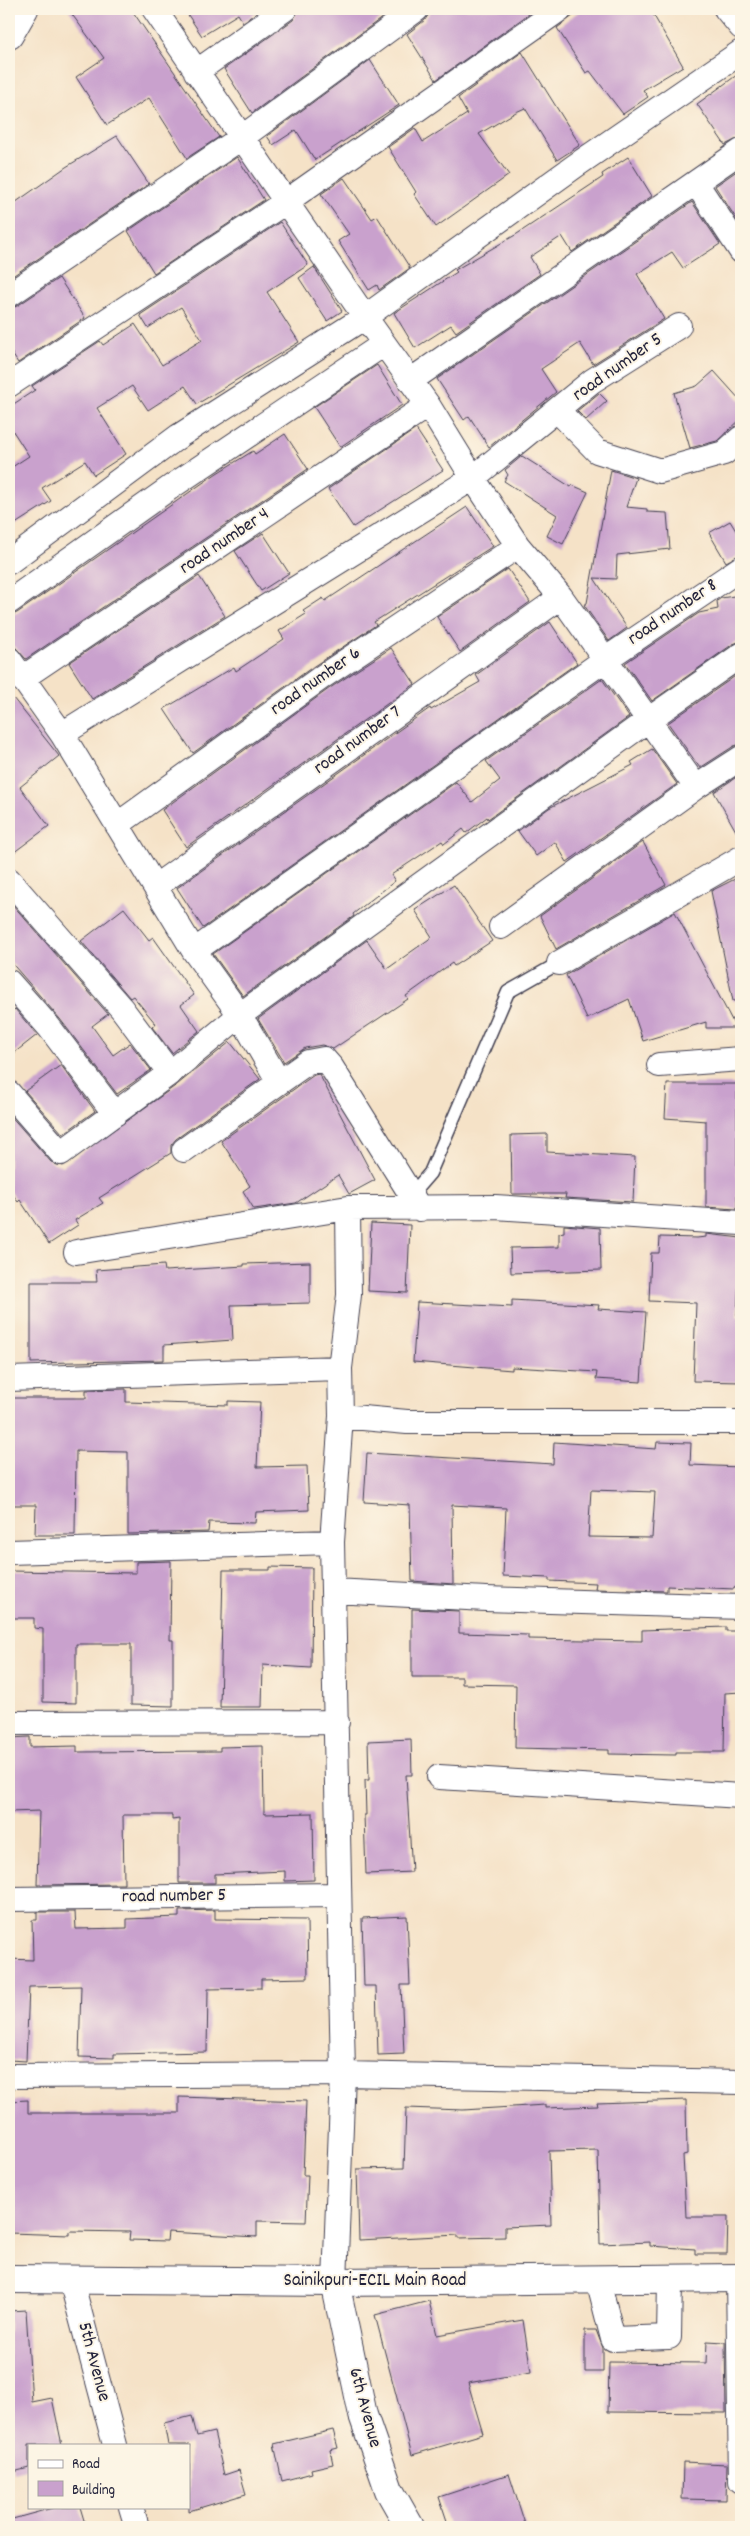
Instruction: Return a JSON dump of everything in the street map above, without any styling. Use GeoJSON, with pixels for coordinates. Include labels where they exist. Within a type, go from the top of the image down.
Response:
{"type":"FeatureCollection","features":[{"type":"Feature","properties":{"kind":"main road"},"geometry":{"type":"LineString","coordinates":[[9,36],[24,9]]}},
{"type":"Feature","properties":{"kind":"main road","name":"Sainikpuri-ECIL Main Road"},"geometry":{"type":"LineString","coordinates":[[9,2279],[335,2282],[740,2278]]}},
{"type":"Feature","properties":{"kind":"main road","name":"6th Avenue"},"geometry":{"type":"LineString","coordinates":[[335,2282],[363,2415],[389,2490],[410,2527]]}},
{"type":"Feature","properties":{"kind":"street"},"geometry":{"type":"LineString","coordinates":[[196,72],[285,9]]}},
{"type":"Feature","properties":{"kind":"street"},"geometry":{"type":"LineString","coordinates":[[9,295],[241,138],[416,9]]}},
{"type":"Feature","properties":{"kind":"street"},"geometry":{"type":"LineString","coordinates":[[9,385],[287,201],[560,9]]}},
{"type":"Feature","properties":{"kind":"street"},"geometry":{"type":"LineString","coordinates":[[726,9],[741,27]]}},
{"type":"Feature","properties":{"kind":"street"},"geometry":{"type":"LineString","coordinates":[[158,10],[196,72],[241,138],[287,201],[365,317],[428,405],[472,478],[518,546],[561,597],[696,787]]}},
{"type":"Feature","properties":{"kind":"street"},"geometry":{"type":"LineString","coordinates":[[9,562],[179,436],[365,317],[575,166],[741,52]]}},
{"type":"Feature","properties":{"kind":"street"},"geometry":{"type":"LineString","coordinates":[[410,381],[741,152]]}},
{"type":"Feature","properties":{"kind":"street"},"geometry":{"type":"LineString","coordinates":[[696,183],[741,251]]}},
{"type":"Feature","properties":{"kind":"street","name":"road number 5"},"geometry":{"type":"LineString","coordinates":[[62,734],[472,478],[558,411],[592,381],[679,326]]}},
{"type":"Feature","properties":{"kind":"street"},"geometry":{"type":"LineString","coordinates":[[9,602],[171,487],[384,344]]}},
{"type":"Feature","properties":{"kind":"street","name":"road number 4"},"geometry":{"type":"LineString","coordinates":[[21,679],[428,405]]}},
{"type":"Feature","properties":{"kind":"street","name":"road number 5"},"geometry":{"type":"LineString","coordinates":[[558,411],[597,452],[660,471],[724,453],[741,438]]}},
{"type":"Feature","properties":{"kind":"street","name":"road number 6"},"geometry":{"type":"LineString","coordinates":[[117,825],[322,677],[518,546]]}},
{"type":"Feature","properties":{"kind":"street","name":"road number 8"},"geometry":{"type":"LineString","coordinates":[[194,952],[606,659],[741,568]]}},
{"type":"Feature","properties":{"kind":"street","name":"road number 7"},"geometry":{"type":"LineString","coordinates":[[156,886],[561,597]]}},
{"type":"Feature","properties":{"kind":"street"},"geometry":{"type":"LineString","coordinates":[[9,1093],[61,1154],[170,1073],[240,1015],[741,655]]}},
{"type":"Feature","properties":{"kind":"street"},"geometry":{"type":"LineString","coordinates":[[9,659],[21,679],[62,734],[156,886],[194,952],[240,1015],[279,1082]]}},
{"type":"Feature","properties":{"kind":"street"},"geometry":{"type":"LineString","coordinates":[[501,927],[696,787],[741,758]]}},
{"type":"Feature","properties":{"kind":"street"},"geometry":{"type":"LineString","coordinates":[[559,963],[741,858]]}},
{"type":"Feature","properties":{"kind":"street"},"geometry":{"type":"LineString","coordinates":[[9,880],[122,1010],[170,1073]]}},
{"type":"Feature","properties":{"kind":"street"},"geometry":{"type":"LineString","coordinates":[[9,982],[49,1027],[115,1114]]}},
{"type":"Feature","properties":{"kind":"street"},"geometry":{"type":"LineString","coordinates":[[184,1150],[308,1062],[324,1059],[332,1068],[416,1202]]}},
{"type":"Feature","properties":{"kind":"street"},"geometry":{"type":"LineString","coordinates":[[659,1065],[741,1059]]}},
{"type":"Feature","properties":{"kind":"street"},"geometry":{"type":"LineString","coordinates":[[76,1252],[348,1208],[416,1202],[741,1223]]}},
{"type":"Feature","properties":{"kind":"street"},"geometry":{"type":"LineString","coordinates":[[335,2282],[343,2074],[332,1542],[341,1416],[340,1368],[349,1295],[348,1208]]}},
{"type":"Feature","properties":{"kind":"street"},"geometry":{"type":"LineString","coordinates":[[9,1379],[340,1368]]}},
{"type":"Feature","properties":{"kind":"street"},"geometry":{"type":"LineString","coordinates":[[341,1416],[407,1422],[741,1422]]}},
{"type":"Feature","properties":{"kind":"street"},"geometry":{"type":"LineString","coordinates":[[9,1552],[332,1542]]}},
{"type":"Feature","properties":{"kind":"street"},"geometry":{"type":"LineString","coordinates":[[334,1591],[486,1599],[741,1607]]}},
{"type":"Feature","properties":{"kind":"street"},"geometry":{"type":"LineString","coordinates":[[9,1723],[337,1722]]}},
{"type":"Feature","properties":{"kind":"street"},"geometry":{"type":"LineString","coordinates":[[440,1777],[741,1796]]}},
{"type":"Feature","properties":{"kind":"street","name":"road number 5"},"geometry":{"type":"LineString","coordinates":[[9,1899],[339,1895]]}},
{"type":"Feature","properties":{"kind":"street"},"geometry":{"type":"LineString","coordinates":[[9,2076],[343,2074],[741,2082]]}},
{"type":"Feature","properties":{"kind":"street"},"geometry":{"type":"LineString","coordinates":[[740,2278],[741,2481]]}},
{"type":"Feature","properties":{"kind":"street","name":"5th Avenue"},"geometry":{"type":"LineString","coordinates":[[72,2280],[115,2444]]}},
{"type":"Feature","properties":{"kind":"street"},"geometry":{"type":"LineString","coordinates":[[598,2280],[613,2339],[669,2337],[670,2280]]}},
{"type":"Feature","properties":{"kind":"street"},"geometry":{"type":"LineString","coordinates":[[131,2508],[137,2527]]}},
{"type":"Feature","properties":{"kind":"lane"},"geometry":{"type":"LineString","coordinates":[[416,1202],[508,992],[559,963]]}},
{"type":"Feature","properties":{"kind":"building"},"geometry":{"type":"Polygon","coordinates":[[[68,9],[131,9],[219,137],[187,158],[149,98],[107,125],[76,77],[104,58],[68,9]]]}},
{"type":"Feature","properties":{"kind":"building"},"geometry":{"type":"Polygon","coordinates":[[[184,9],[262,9],[243,22],[238,14],[202,36],[184,9]]]}},
{"type":"Feature","properties":{"kind":"building"},"geometry":{"type":"Polygon","coordinates":[[[299,9],[394,9],[252,113],[224,69],[293,20],[299,9]]]}},
{"type":"Feature","properties":{"kind":"building"},"geometry":{"type":"Polygon","coordinates":[[[431,9],[536,9],[436,80],[407,34],[425,20],[431,9]]]}},
{"type":"Feature","properties":{"kind":"building"},"geometry":{"type":"Polygon","coordinates":[[[582,9],[650,9],[683,66],[643,90],[648,97],[623,114],[590,71],[586,73],[557,28],[582,9]]]}},
{"type":"Feature","properties":{"kind":"building"},"geometry":{"type":"Polygon","coordinates":[[[522,52],[580,145],[557,160],[525,108],[516,112],[479,134],[509,175],[436,227],[414,194],[416,192],[388,147],[415,128],[423,142],[467,114],[458,98],[522,52]]]}},
{"type":"Feature","properties":{"kind":"building"},"geometry":{"type":"Polygon","coordinates":[[[370,60],[399,105],[315,160],[296,130],[273,145],[267,136],[370,60]]]}},
{"type":"Feature","properties":{"kind":"building"},"geometry":{"type":"Polygon","coordinates":[[[741,72],[741,137],[725,145],[697,104],[741,72]]]}},
{"type":"Feature","properties":{"kind":"building"},"geometry":{"type":"Polygon","coordinates":[[[117,136],[149,184],[11,277],[9,275],[9,207],[66,167],[117,136]]]}},
{"type":"Feature","properties":{"kind":"building"},"geometry":{"type":"Polygon","coordinates":[[[237,157],[264,200],[154,273],[128,231],[237,157]]]}},
{"type":"Feature","properties":{"kind":"building"},"geometry":{"type":"Polygon","coordinates":[[[628,157],[652,196],[572,252],[562,236],[530,257],[540,274],[456,332],[451,325],[415,348],[394,313],[457,272],[455,270],[517,234],[603,177],[602,174],[628,157]]]}},
{"type":"Feature","properties":{"kind":"building"},"geometry":{"type":"Polygon","coordinates":[[[741,168],[741,226],[715,186],[741,168]]]}},
{"type":"Feature","properties":{"kind":"building"},"geometry":{"type":"Polygon","coordinates":[[[344,178],[372,219],[377,216],[410,268],[379,290],[377,285],[369,290],[338,241],[349,234],[321,194],[344,178]]]}},
{"type":"Feature","properties":{"kind":"building"},"geometry":{"type":"Polygon","coordinates":[[[692,202],[720,244],[683,268],[672,252],[637,274],[664,319],[593,364],[580,343],[541,369],[556,392],[489,447],[469,416],[464,420],[437,379],[692,202]]]}},
{"type":"Feature","properties":{"kind":"building"},"geometry":{"type":"Polygon","coordinates":[[[280,222],[308,265],[267,292],[299,342],[197,404],[185,386],[148,410],[132,386],[97,408],[126,454],[94,475],[85,461],[42,488],[51,501],[9,528],[9,469],[29,456],[9,425],[9,407],[35,390],[32,386],[100,341],[103,345],[135,324],[162,365],[202,340],[181,307],[148,328],[140,315],[280,222]]]}},
{"type":"Feature","properties":{"kind":"building"},"geometry":{"type":"Polygon","coordinates":[[[314,267],[342,311],[327,321],[299,278],[314,267]]]}},
{"type":"Feature","properties":{"kind":"building"},"geometry":{"type":"Polygon","coordinates":[[[59,278],[85,318],[18,363],[9,349],[9,309],[17,306],[59,278]]]}},
{"type":"Feature","properties":{"kind":"building"},"geometry":{"type":"Polygon","coordinates":[[[377,365],[402,405],[340,447],[314,407],[377,365]]]}},
{"type":"Feature","properties":{"kind":"building"},"geometry":{"type":"Polygon","coordinates":[[[714,371],[741,401],[741,419],[717,441],[690,448],[674,393],[697,386],[714,371]]]}},
{"type":"Feature","properties":{"kind":"building"},"geometry":{"type":"Polygon","coordinates":[[[599,393],[607,401],[586,420],[577,411],[599,393]]]}},
{"type":"Feature","properties":{"kind":"building"},"geometry":{"type":"Polygon","coordinates":[[[416,429],[443,470],[353,527],[328,489],[416,429]]]}},
{"type":"Feature","properties":{"kind":"building"},"geometry":{"type":"Polygon","coordinates":[[[285,434],[308,469],[26,659],[15,647],[9,645],[9,615],[17,613],[217,473],[253,451],[255,454],[285,434]]]}},
{"type":"Feature","properties":{"kind":"building"},"geometry":{"type":"Polygon","coordinates":[[[522,456],[571,487],[572,485],[588,492],[563,544],[547,536],[557,515],[504,481],[508,475],[505,470],[522,456]]]}},
{"type":"Feature","properties":{"kind":"building"},"geometry":{"type":"Polygon","coordinates":[[[611,470],[636,478],[626,507],[647,509],[647,512],[667,513],[670,549],[617,555],[616,579],[594,578],[627,628],[609,641],[584,605],[587,603],[611,470]]]}},
{"type":"Feature","properties":{"kind":"building"},"geometry":{"type":"Polygon","coordinates":[[[467,507],[493,546],[374,622],[376,625],[314,666],[193,753],[164,709],[234,667],[236,671],[284,639],[279,631],[306,614],[303,611],[323,598],[325,601],[467,507]]]}},
{"type":"Feature","properties":{"kind":"building"},"geometry":{"type":"Polygon","coordinates":[[[730,521],[741,539],[741,554],[726,562],[709,533],[730,521]]]}},
{"type":"Feature","properties":{"kind":"building"},"geometry":{"type":"Polygon","coordinates":[[[263,533],[289,573],[261,591],[235,551],[263,533]]]}},
{"type":"Feature","properties":{"kind":"building"},"geometry":{"type":"Polygon","coordinates":[[[508,569],[530,602],[460,652],[437,617],[508,569]]]}},
{"type":"Feature","properties":{"kind":"building"},"geometry":{"type":"Polygon","coordinates":[[[199,576],[225,616],[92,699],[69,663],[199,576]]]}},
{"type":"Feature","properties":{"kind":"building"},"geometry":{"type":"Polygon","coordinates":[[[741,595],[741,641],[733,644],[652,701],[625,663],[699,613],[718,609],[717,601],[721,598],[741,595]]]}},
{"type":"Feature","properties":{"kind":"building"},"geometry":{"type":"Polygon","coordinates":[[[550,622],[577,663],[203,928],[177,888],[430,708],[431,710],[480,682],[476,675],[550,622]]]}},
{"type":"Feature","properties":{"kind":"building"},"geometry":{"type":"Polygon","coordinates":[[[391,648],[415,684],[186,847],[162,810],[330,688],[391,648]]]}},
{"type":"Feature","properties":{"kind":"building"},"geometry":{"type":"Polygon","coordinates":[[[741,672],[741,744],[734,746],[700,768],[668,723],[741,672]]]}},
{"type":"Feature","properties":{"kind":"building"},"geometry":{"type":"Polygon","coordinates":[[[602,679],[629,717],[488,819],[487,817],[466,833],[463,829],[444,844],[442,841],[391,875],[395,881],[353,914],[354,916],[243,996],[213,954],[456,782],[472,802],[500,780],[486,761],[602,679]]]}},
{"type":"Feature","properties":{"kind":"building"},"geometry":{"type":"Polygon","coordinates":[[[9,693],[59,756],[20,787],[49,826],[9,856],[9,693]]]}},
{"type":"Feature","properties":{"kind":"building"},"geometry":{"type":"Polygon","coordinates":[[[652,749],[677,784],[567,862],[555,842],[536,856],[518,831],[549,808],[633,765],[631,762],[652,749]]]}},
{"type":"Feature","properties":{"kind":"building"},"geometry":{"type":"Polygon","coordinates":[[[741,774],[741,840],[714,792],[741,774]]]}},
{"type":"Feature","properties":{"kind":"building"},"geometry":{"type":"Polygon","coordinates":[[[643,842],[666,885],[556,949],[540,916],[643,842]]]}},
{"type":"Feature","properties":{"kind":"building"},"geometry":{"type":"Polygon","coordinates":[[[739,877],[741,1000],[733,1001],[711,891],[739,877]]]}},
{"type":"Feature","properties":{"kind":"building"},"geometry":{"type":"Polygon","coordinates":[[[454,885],[492,941],[454,966],[452,963],[406,996],[408,999],[333,1049],[322,1045],[305,1048],[284,1062],[258,1019],[367,940],[387,969],[432,937],[415,910],[454,885]]]}},
{"type":"Feature","properties":{"kind":"building"},"geometry":{"type":"Polygon","coordinates":[[[12,904],[108,1014],[92,1026],[113,1055],[130,1043],[151,1070],[117,1094],[60,1019],[9,960],[9,906],[12,904]]]}},
{"type":"Feature","properties":{"kind":"building"},"geometry":{"type":"Polygon","coordinates":[[[124,908],[149,940],[153,937],[194,995],[181,1005],[199,1031],[172,1053],[152,1027],[156,1024],[133,996],[130,998],[81,941],[124,908]]]}},
{"type":"Feature","properties":{"kind":"building"},"geometry":{"type":"Polygon","coordinates":[[[675,912],[736,1028],[706,1028],[706,1022],[643,1041],[629,999],[587,1019],[566,975],[675,912]]]}},
{"type":"Feature","properties":{"kind":"building"},"geometry":{"type":"Polygon","coordinates":[[[15,1009],[37,1035],[9,1057],[9,1014],[15,1009]]]}},
{"type":"Feature","properties":{"kind":"building"},"geometry":{"type":"Polygon","coordinates":[[[230,1042],[260,1079],[176,1139],[171,1145],[171,1153],[99,1198],[103,1203],[75,1220],[78,1225],[49,1244],[20,1200],[18,1202],[9,1189],[9,1114],[51,1162],[63,1166],[178,1084],[230,1042]]]}},
{"type":"Feature","properties":{"kind":"building"},"geometry":{"type":"Polygon","coordinates":[[[61,1065],[95,1111],[63,1134],[25,1091],[61,1065]]]}},
{"type":"Feature","properties":{"kind":"building"},"geometry":{"type":"Polygon","coordinates":[[[319,1074],[375,1180],[349,1194],[338,1175],[296,1203],[254,1209],[243,1191],[250,1186],[221,1141],[314,1075],[319,1074]]]}},
{"type":"Feature","properties":{"kind":"building"},"geometry":{"type":"Polygon","coordinates":[[[667,1084],[737,1084],[737,1209],[706,1207],[706,1121],[665,1118],[667,1084]]]}},
{"type":"Feature","properties":{"kind":"building"},"geometry":{"type":"Polygon","coordinates":[[[547,1134],[547,1152],[635,1157],[633,1202],[565,1198],[566,1194],[512,1194],[511,1135],[547,1134]]]}},
{"type":"Feature","properties":{"kind":"building"},"geometry":{"type":"Polygon","coordinates":[[[371,1223],[410,1225],[407,1293],[368,1291],[371,1223]]]}},
{"type":"Feature","properties":{"kind":"building"},"geometry":{"type":"Polygon","coordinates":[[[564,1225],[600,1228],[601,1270],[511,1273],[510,1248],[559,1247],[559,1233],[564,1232],[564,1225]]]}},
{"type":"Feature","properties":{"kind":"building"},"geometry":{"type":"Polygon","coordinates":[[[706,1234],[741,1238],[737,1316],[741,1316],[741,1382],[693,1381],[696,1303],[649,1301],[651,1253],[659,1253],[660,1237],[697,1238],[706,1237],[706,1234]]]}},
{"type":"Feature","properties":{"kind":"building"},"geometry":{"type":"Polygon","coordinates":[[[310,1262],[310,1303],[231,1305],[233,1340],[164,1345],[164,1360],[31,1363],[31,1282],[97,1282],[96,1270],[164,1265],[165,1271],[244,1266],[244,1264],[310,1262]]]}},
{"type":"Feature","properties":{"kind":"building"},"geometry":{"type":"Polygon","coordinates":[[[512,1300],[599,1305],[598,1309],[646,1312],[641,1382],[596,1379],[597,1372],[512,1367],[512,1370],[413,1362],[417,1302],[512,1307],[512,1300]]]}},
{"type":"Feature","properties":{"kind":"building"},"geometry":{"type":"Polygon","coordinates":[[[126,1389],[126,1402],[228,1405],[228,1401],[260,1402],[257,1467],[307,1466],[309,1510],[256,1512],[255,1523],[209,1522],[208,1532],[128,1534],[128,1452],[76,1451],[75,1535],[35,1535],[36,1505],[9,1505],[9,1398],[86,1398],[86,1390],[126,1389]]]}},
{"type":"Feature","properties":{"kind":"building"},"geometry":{"type":"Polygon","coordinates":[[[554,1442],[656,1449],[657,1442],[691,1443],[690,1465],[741,1467],[741,1587],[735,1587],[734,1589],[667,1586],[667,1591],[595,1589],[596,1583],[549,1581],[549,1578],[503,1576],[506,1508],[452,1505],[453,1584],[412,1581],[410,1505],[364,1502],[367,1453],[553,1464],[554,1442]],[[591,1490],[588,1537],[652,1538],[655,1492],[591,1490]]]}},
{"type":"Feature","properties":{"kind":"building"},"geometry":{"type":"Polygon","coordinates":[[[171,1561],[170,1640],[173,1640],[173,1706],[131,1705],[131,1644],[76,1644],[76,1703],[43,1702],[43,1629],[34,1628],[34,1618],[9,1618],[9,1571],[136,1573],[136,1562],[171,1561]]]}},
{"type":"Feature","properties":{"kind":"building"},"geometry":{"type":"Polygon","coordinates":[[[270,1567],[312,1568],[311,1668],[263,1665],[262,1707],[220,1707],[223,1570],[270,1570],[270,1567]]]}},
{"type":"Feature","properties":{"kind":"building"},"geometry":{"type":"Polygon","coordinates":[[[412,1609],[459,1611],[459,1633],[528,1635],[528,1639],[642,1641],[642,1630],[726,1627],[726,1631],[741,1631],[741,1692],[725,1693],[724,1752],[676,1752],[676,1755],[609,1754],[609,1750],[515,1748],[516,1685],[462,1684],[462,1677],[412,1677],[412,1609]]]}},
{"type":"Feature","properties":{"kind":"building"},"geometry":{"type":"Polygon","coordinates":[[[30,1737],[30,1747],[77,1746],[77,1752],[220,1751],[220,1747],[263,1746],[264,1814],[313,1813],[314,1880],[285,1881],[285,1871],[215,1874],[215,1883],[179,1883],[179,1819],[172,1820],[172,1815],[123,1815],[124,1884],[37,1885],[39,1811],[9,1812],[9,1738],[30,1737]]]}},
{"type":"Feature","properties":{"kind":"building"},"geometry":{"type":"Polygon","coordinates":[[[411,1739],[412,1775],[406,1775],[412,1872],[366,1874],[364,1815],[366,1815],[365,1780],[369,1780],[368,1741],[411,1739]]]}},
{"type":"Feature","properties":{"kind":"building"},"geometry":{"type":"Polygon","coordinates":[[[215,1910],[215,1919],[307,1920],[308,1978],[261,1979],[261,1988],[208,1989],[207,2052],[114,2054],[114,2058],[79,2057],[81,1986],[29,1987],[26,2061],[9,2060],[9,1959],[33,1960],[32,1920],[37,1920],[37,1912],[75,1912],[76,1929],[127,1928],[127,1919],[179,1917],[179,1911],[215,1910]]]}},
{"type":"Feature","properties":{"kind":"building"},"geometry":{"type":"Polygon","coordinates":[[[407,1916],[410,1985],[401,1985],[404,2054],[378,2055],[376,1986],[364,1986],[362,1918],[407,1916]]]}},
{"type":"Feature","properties":{"kind":"building"},"geometry":{"type":"Polygon","coordinates":[[[179,2097],[306,2101],[303,2175],[308,2175],[306,2222],[257,2221],[257,2237],[168,2232],[167,2241],[129,2240],[130,2232],[70,2231],[70,2235],[9,2233],[9,2101],[28,2100],[28,2113],[179,2113],[179,2097]]]}},
{"type":"Feature","properties":{"kind":"building"},"geometry":{"type":"Polygon","coordinates":[[[686,2100],[687,2154],[683,2155],[686,2217],[728,2217],[727,2254],[695,2254],[695,2249],[650,2246],[650,2242],[600,2244],[598,2150],[549,2151],[551,2225],[505,2227],[505,2237],[458,2238],[458,2235],[359,2240],[357,2169],[404,2168],[406,2108],[463,2110],[545,2105],[545,2108],[598,2106],[597,2103],[686,2100]]]}},
{"type":"Feature","properties":{"kind":"building"},"geometry":{"type":"Polygon","coordinates":[[[429,2301],[437,2335],[523,2320],[531,2372],[468,2383],[483,2434],[412,2455],[375,2315],[429,2301]]]}},
{"type":"Feature","properties":{"kind":"building"},"geometry":{"type":"Polygon","coordinates":[[[26,2310],[32,2402],[52,2398],[62,2444],[28,2444],[28,2468],[13,2472],[9,2451],[9,2311],[26,2310]]]}},
{"type":"Feature","properties":{"kind":"building"},"geometry":{"type":"Polygon","coordinates":[[[585,2330],[596,2330],[603,2348],[603,2372],[585,2372],[585,2330]]]}},
{"type":"Feature","properties":{"kind":"building"},"geometry":{"type":"Polygon","coordinates":[[[707,2341],[725,2342],[726,2413],[608,2412],[609,2362],[706,2363],[707,2341]]]}},
{"type":"Feature","properties":{"kind":"building"},"geometry":{"type":"Polygon","coordinates":[[[192,2416],[197,2436],[214,2432],[224,2475],[239,2470],[246,2494],[189,2511],[190,2444],[168,2444],[164,2423],[192,2416]]]}},
{"type":"Feature","properties":{"kind":"building"},"geometry":{"type":"Polygon","coordinates":[[[333,2430],[338,2448],[330,2450],[333,2464],[311,2469],[312,2473],[282,2481],[274,2444],[333,2430]]]}},
{"type":"Feature","properties":{"kind":"building"},"geometry":{"type":"Polygon","coordinates":[[[683,2462],[727,2464],[726,2500],[682,2499],[683,2462]]]}},
{"type":"Feature","properties":{"kind":"building"},"geometry":{"type":"Polygon","coordinates":[[[509,2474],[526,2527],[449,2527],[439,2497],[509,2474]]]}},
{"type":"Feature","properties":{"kind":"building"},"geometry":{"type":"Polygon","coordinates":[[[52,2508],[80,2508],[86,2527],[9,2527],[9,2520],[52,2508]]]}}]}
